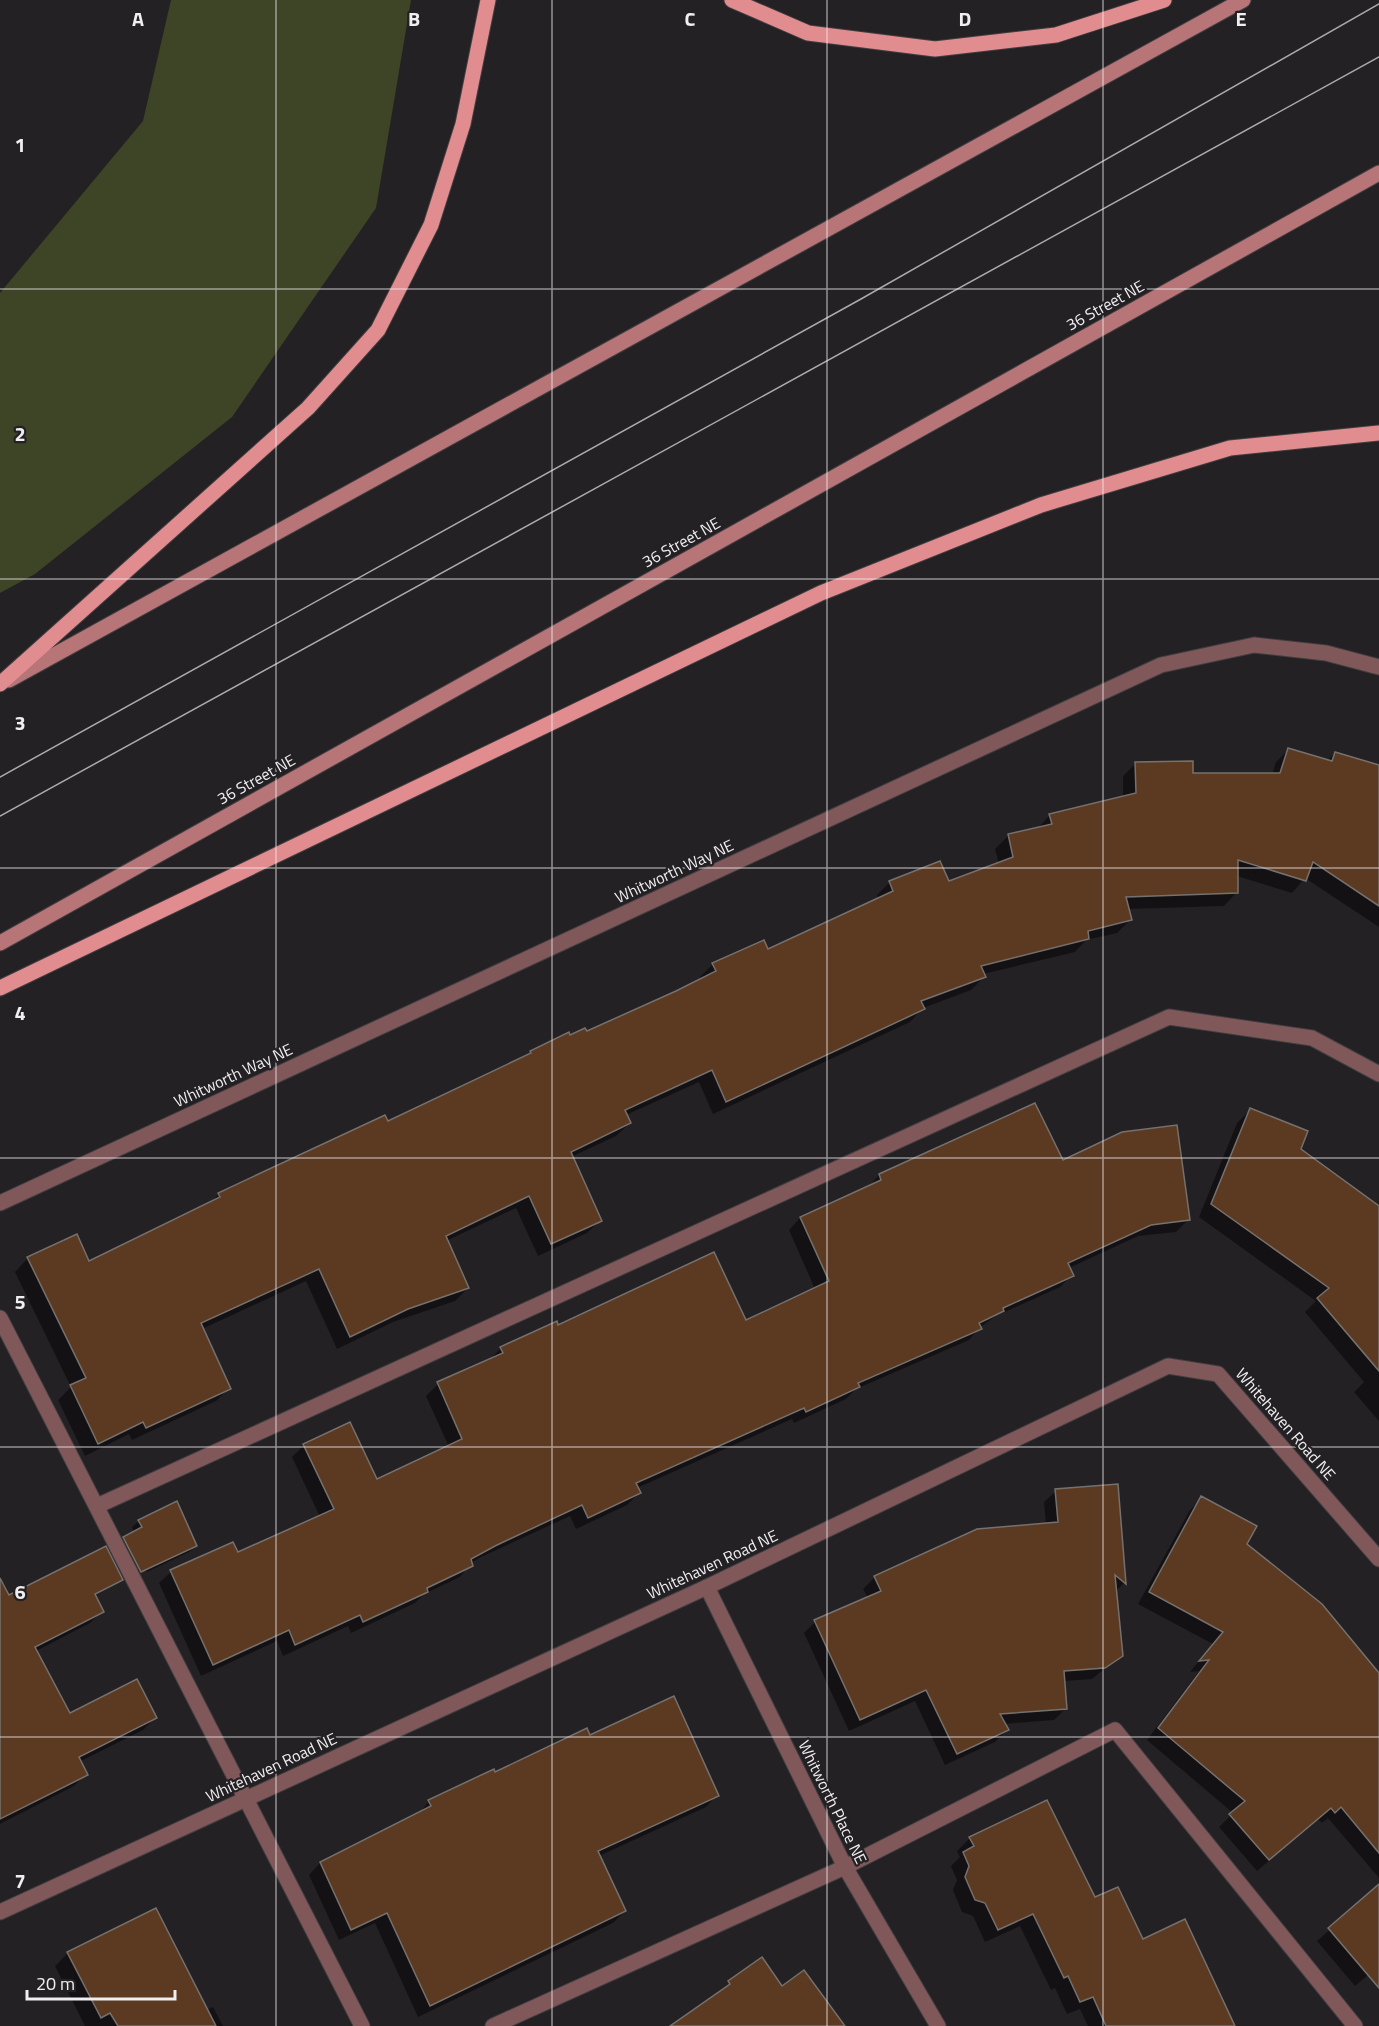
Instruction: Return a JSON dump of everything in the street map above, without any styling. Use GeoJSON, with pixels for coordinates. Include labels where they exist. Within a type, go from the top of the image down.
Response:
{"type":"FeatureCollection","features":[{"type":"Feature","properties":{"kind":"main road"},"geometry":{"type":"LineString","coordinates":[[0,685],[308,408],[378,330],[431,225],[463,124],[488,0]]}},
{"type":"Feature","properties":{"kind":"main road"},"geometry":{"type":"LineString","coordinates":[[732,0],[808,33],[935,49],[1056,35],[1164,0]]}},
{"type":"Feature","properties":{"kind":"main road"},"geometry":{"type":"LineString","coordinates":[[0,685],[1244,0]]}},
{"type":"Feature","properties":{"kind":"main road","name":"36 Street NE"},"geometry":{"type":"LineString","coordinates":[[0,943],[1379,173]]}},
{"type":"Feature","properties":{"kind":"main road"},"geometry":{"type":"LineString","coordinates":[[0,988],[821,593],[1041,505],[1230,448],[1379,433]]}},
{"type":"Feature","properties":{"kind":"street","name":"Whitworth Way NE"},"geometry":{"type":"LineString","coordinates":[[0,1203],[1161,665],[1254,645],[1326,653],[1379,667]]}},
{"type":"Feature","properties":{"kind":"street"},"geometry":{"type":"LineString","coordinates":[[96,1506],[1169,1017],[1312,1038],[1379,1074]]}},
{"type":"Feature","properties":{"kind":"street"},"geometry":{"type":"LineString","coordinates":[[0,1318],[362,2026]]}},
{"type":"Feature","properties":{"kind":"street","name":"Whitehaven Road NE"},"geometry":{"type":"LineString","coordinates":[[0,1912],[707,1587],[1168,1366],[1218,1374],[1379,1559]]}},
{"type":"Feature","properties":{"kind":"street","name":"Whitworth Place NE"},"geometry":{"type":"LineString","coordinates":[[707,1587],[844,1867],[938,2026]]}},
{"type":"Feature","properties":{"kind":"street"},"geometry":{"type":"LineString","coordinates":[[493,2026],[844,1867],[1115,1730],[1355,2026]]}},
{"type":"Feature","properties":{"kind":"green space"},"geometry":{"type":"Polygon","coordinates":[[[171,0],[411,0],[376,208],[232,417],[35,574],[0,593],[0,293],[143,121],[171,0]]]}},
{"type":"Feature","properties":{"kind":"building"},"geometry":{"type":"Polygon","coordinates":[[[1288,748],[1332,761],[1335,752],[1379,765],[1379,906],[1313,862],[1306,881],[1238,860],[1238,893],[1126,897],[1132,920],[1088,931],[1089,939],[981,966],[986,977],[921,1001],[925,1009],[726,1102],[712,1070],[625,1110],[631,1123],[571,1152],[602,1221],[551,1244],[529,1196],[446,1236],[469,1288],[408,1309],[350,1337],[319,1269],[201,1323],[231,1389],[146,1428],[143,1422],[98,1444],[70,1385],[86,1378],[27,1257],[77,1234],[89,1261],[220,1197],[218,1193],[385,1115],[388,1121],[531,1053],[530,1051],[569,1032],[570,1035],[585,1028],[587,1031],[676,991],[716,971],[712,963],[764,940],[768,949],[893,891],[889,881],[940,861],[949,881],[1013,857],[1008,834],[1052,824],[1049,814],[1136,793],[1135,762],[1193,761],[1193,773],[1280,773],[1288,748]]]}},
{"type":"Feature","properties":{"kind":"building"},"geometry":{"type":"Polygon","coordinates":[[[1035,1103],[1063,1160],[1122,1132],[1177,1125],[1190,1220],[1151,1225],[1068,1263],[1074,1276],[1003,1308],[1004,1311],[979,1323],[982,1329],[858,1383],[860,1387],[806,1412],[804,1408],[636,1483],[641,1493],[588,1518],[582,1505],[495,1546],[471,1559],[473,1566],[427,1588],[428,1592],[363,1622],[360,1615],[295,1645],[289,1630],[213,1665],[170,1570],[233,1542],[238,1552],[334,1509],[303,1444],[350,1422],[377,1479],[462,1439],[437,1382],[503,1353],[500,1347],[557,1321],[558,1325],[714,1252],[746,1320],[829,1281],[800,1217],[881,1180],[879,1174],[1035,1103]]]}},
{"type":"Feature","properties":{"kind":"building"},"geometry":{"type":"Polygon","coordinates":[[[1250,1108],[1308,1131],[1301,1149],[1379,1206],[1379,1371],[1317,1298],[1329,1288],[1211,1204],[1250,1108]]]}},
{"type":"Feature","properties":{"kind":"building"},"geometry":{"type":"Polygon","coordinates":[[[1118,1484],[1126,1584],[1115,1575],[1123,1656],[1105,1668],[1064,1671],[1067,1709],[1000,1714],[1009,1730],[957,1754],[926,1690],[860,1720],[814,1620],[881,1591],[874,1576],[977,1529],[1058,1522],[1055,1489],[1118,1484]]]}},
{"type":"Feature","properties":{"kind":"building"},"geometry":{"type":"Polygon","coordinates":[[[1201,1496],[1257,1526],[1247,1544],[1322,1604],[1379,1673],[1379,1853],[1341,1807],[1335,1813],[1331,1808],[1269,1860],[1229,1814],[1245,1801],[1158,1728],[1209,1660],[1199,1661],[1223,1632],[1149,1592],[1201,1496]]]}},
{"type":"Feature","properties":{"kind":"building"},"geometry":{"type":"Polygon","coordinates":[[[177,1501],[197,1546],[141,1572],[123,1537],[142,1527],[138,1520],[177,1501]]]}},
{"type":"Feature","properties":{"kind":"building"},"geometry":{"type":"Polygon","coordinates":[[[106,1546],[123,1580],[95,1594],[104,1612],[35,1647],[70,1713],[137,1679],[157,1718],[79,1757],[88,1775],[0,1819],[0,1578],[9,1595],[106,1546]]]}},
{"type":"Feature","properties":{"kind":"building"},"geometry":{"type":"Polygon","coordinates":[[[674,1696],[719,1796],[598,1851],[626,1911],[430,2006],[387,1913],[351,1930],[320,1862],[431,1806],[428,1800],[494,1769],[495,1772],[587,1728],[590,1735],[674,1696]]]}},
{"type":"Feature","properties":{"kind":"building"},"geometry":{"type":"Polygon","coordinates":[[[1047,1800],[1095,1897],[1118,1887],[1143,1939],[1185,1919],[1235,2026],[1106,2026],[1093,1997],[1080,2002],[1068,1976],[1064,1978],[1033,1914],[998,1930],[985,1903],[975,1900],[965,1877],[969,1866],[963,1852],[974,1846],[969,1837],[1047,1800]]]}},
{"type":"Feature","properties":{"kind":"building"},"geometry":{"type":"Polygon","coordinates":[[[1379,1884],[1379,1988],[1328,1928],[1379,1884]]]}},
{"type":"Feature","properties":{"kind":"building"},"geometry":{"type":"Polygon","coordinates":[[[156,1908],[216,2026],[118,2026],[110,2013],[101,2018],[67,1952],[156,1908]]]}},
{"type":"Feature","properties":{"kind":"building"},"geometry":{"type":"Polygon","coordinates":[[[762,1957],[782,1986],[804,1970],[845,2026],[670,2026],[730,1984],[728,1981],[762,1957]]]}},
{"type":"Feature","properties":{"kind":"tram line"},"geometry":{"type":"LineString","coordinates":[[0,777],[861,299],[1379,4]]}},
{"type":"Feature","properties":{"kind":"tram line"},"geometry":{"type":"LineString","coordinates":[[0,816],[1379,57]]}}]}
